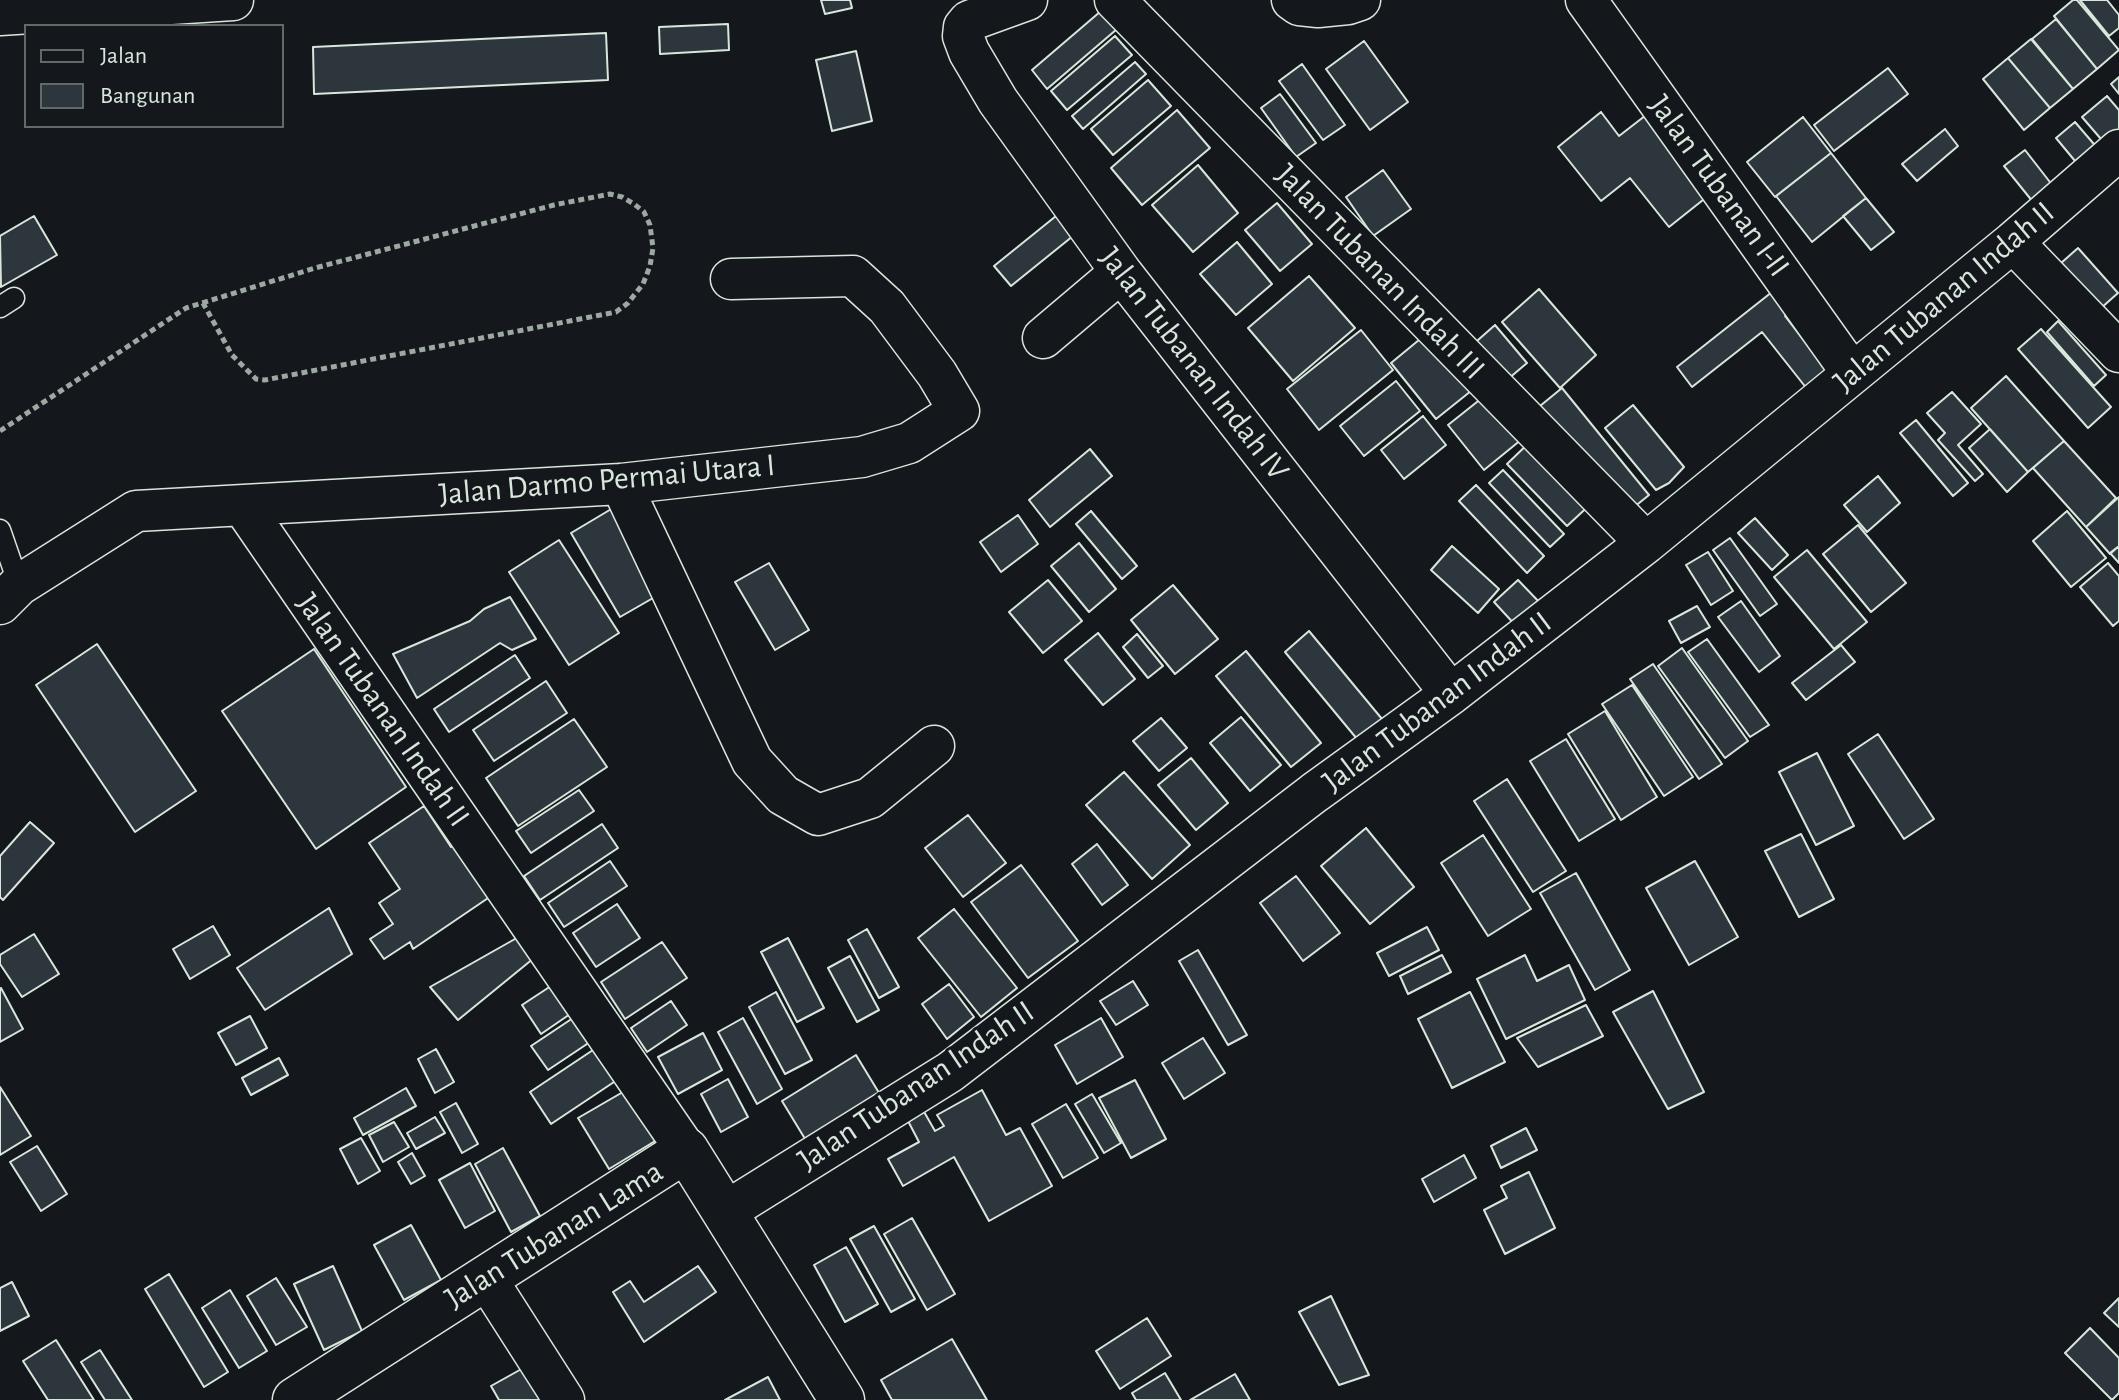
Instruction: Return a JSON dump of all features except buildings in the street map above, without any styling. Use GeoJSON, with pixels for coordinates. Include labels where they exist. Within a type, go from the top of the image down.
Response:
{"type":"FeatureCollection","features":[{"type":"Feature","properties":{"kind":"street"},"geometry":{"type":"LineString","coordinates":[[0,15],[233,0]]}},
{"type":"Feature","properties":{"kind":"street","name":"Jalan Tubanan Indah IV"},"geometry":{"type":"LineString","coordinates":[[1027,0],[969,21],[964,27],[963,36],[969,52],[991,89],[1121,272],[1451,694]]}},
{"type":"Feature","properties":{"kind":"street","name":"Jalan Tubanan Indah III"},"geometry":{"type":"LineString","coordinates":[[1115,0],[1646,543]]}},
{"type":"Feature","properties":{"kind":"street"},"geometry":{"type":"LineString","coordinates":[[1292,0],[1299,5],[1318,7],[1360,0]]}},
{"type":"Feature","properties":{"kind":"street","name":"Jalan Tubanan I-II"},"geometry":{"type":"LineString","coordinates":[[1586,0],[1852,373]]}},
{"type":"Feature","properties":{"kind":"street","name":"Jalan Tubanan Indah II"},"geometry":{"type":"LineString","coordinates":[[725,1212],[950,1072],[1314,793],[1451,694],[1646,543],[2013,242],[2119,150]]}},
{"type":"Feature","properties":{"kind":"street"},"geometry":{"type":"LineString","coordinates":[[2013,242],[2119,352]]}},
{"type":"Feature","properties":{"kind":"street"},"geometry":{"type":"LineString","coordinates":[[1043,338],[1121,272]]}},
{"type":"Feature","properties":{"kind":"street","name":"Jalan Darmo Permai Utara I"},"geometry":{"type":"LineString","coordinates":[[10,594],[136,511],[621,484],[862,457],[909,443],[959,411],[937,374],[887,307],[853,276],[731,279]]}},
{"type":"Feature","properties":{"kind":"street"},"geometry":{"type":"LineString","coordinates":[[621,484],[752,761],[783,795],[818,815],[870,798],[934,746]]}},
{"type":"Feature","properties":{"kind":"street","name":"Jalan Tubanan Indah II"},"geometry":{"type":"LineString","coordinates":[[243,506],[686,1150]]}},
{"type":"Feature","properties":{"kind":"street","name":"Jalan Tubanan Lama"},"geometry":{"type":"LineString","coordinates":[[295,1400],[686,1150],[842,1400]]}},
{"type":"Feature","properties":{"kind":"street"},"geometry":{"type":"LineString","coordinates":[[486,1278],[564,1400]]}},
{"type":"Feature","properties":{"kind":"lane"},"geometry":{"type":"LineString","coordinates":[[0,530],[10,594]]}},
{"type":"Feature","properties":{"kind":"path"},"geometry":{"type":"LineString","coordinates":[[0,431],[186,308],[315,268],[554,205],[610,194],[634,204],[644,212],[650,225],[653,248],[643,284],[616,312],[265,380],[256,379],[232,355],[203,303]]}}]}
